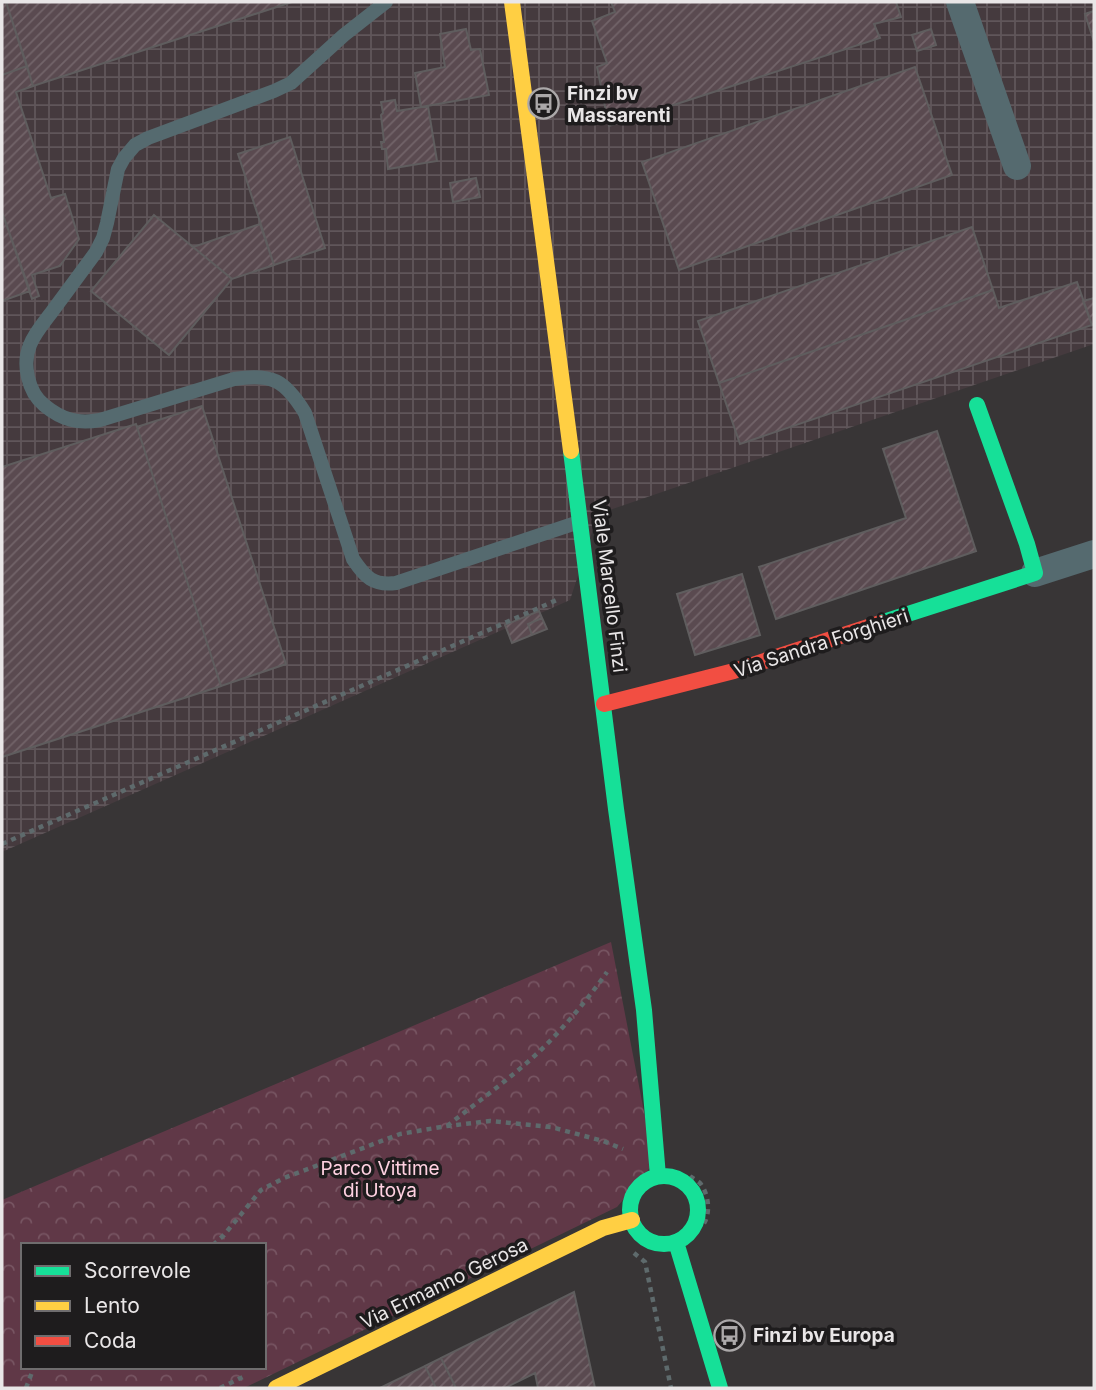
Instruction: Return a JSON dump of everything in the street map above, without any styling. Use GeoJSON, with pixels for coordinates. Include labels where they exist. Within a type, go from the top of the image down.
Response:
{"type":"FeatureCollection","features":[{"type":"Feature","properties":{"kind":"street","name":"Viale Marcello Finzi"},"geometry":{"type":"LineString","coordinates":[[512,2],[616,809],[645,1010],[658,1176]]}},
{"type":"Feature","properties":{"kind":"street"},"geometry":{"type":"LineString","coordinates":[[960,2],[1017,166]]}},
{"type":"Feature","properties":{"kind":"street"},"geometry":{"type":"LineString","coordinates":[[977,405],[1035,573]]}},
{"type":"Feature","properties":{"kind":"street","name":"Via Sandra Forghieri"},"geometry":{"type":"LineString","coordinates":[[604,704],[734,671],[1094,554]]}},
{"type":"Feature","properties":{"kind":"street"},"geometry":{"type":"LineString","coordinates":[[658,1176],[680,1179],[690,1186],[696,1196],[697,1218],[693,1228],[676,1242],[665,1244],[644,1237],[632,1220],[633,1198],[638,1188],[647,1180],[658,1176]]}},
{"type":"Feature","properties":{"kind":"street","name":"Via Ermanno Gerosa"},"geometry":{"type":"LineString","coordinates":[[276,1388],[603,1228],[632,1220]]}},
{"type":"Feature","properties":{"kind":"street"},"geometry":{"type":"LineString","coordinates":[[676,1242],[720,1388]]}},
{"type":"Feature","properties":{"kind":"lane"},"geometry":{"type":"LineString","coordinates":[[386,2],[344,35],[291,83],[135,145],[118,169],[103,238],[30,346],[27,375],[40,401],[52,412],[85,422],[234,379],[256,376],[279,383],[296,399],[305,413],[353,559],[362,573],[374,582],[396,583],[580,521]]}},
{"type":"Feature","properties":{"kind":"path"},"geometry":{"type":"LineString","coordinates":[[2,844],[588,586]]}},
{"type":"Feature","properties":{"kind":"path"},"geometry":{"type":"LineString","coordinates":[[447,1126],[543,1047],[585,1003],[612,966],[614,979]]}},
{"type":"Feature","properties":{"kind":"path"},"geometry":{"type":"LineString","coordinates":[[215,1243],[261,1190],[284,1178],[400,1134],[490,1121],[551,1127],[624,1149]]}},
{"type":"Feature","properties":{"kind":"path"},"geometry":{"type":"LineString","coordinates":[[603,1228],[645,1262],[671,1388]]}},
{"type":"Feature","properties":{"kind":"path"},"geometry":{"type":"LineString","coordinates":[[26,1388],[33,1369]]}},
{"type":"Feature","properties":{"kind":"path"},"geometry":{"type":"LineString","coordinates":[[220,1388],[252,1373]]}},
{"type":"Feature","properties":{"kind":"shaded area"},"geometry":{"type":"Polygon","coordinates":[[[2,2],[1094,2],[1094,344],[598,514],[570,600],[2,852],[2,2]]]}},
{"type":"Feature","properties":{"kind":"green space","name":"Parco Vittime di Utoya"},"geometry":{"type":"Polygon","coordinates":[[[611,942],[654,1163],[617,1207],[244,1388],[2,1388],[2,1200],[611,942]]]}},
{"type":"Feature","properties":{"kind":"building"},"geometry":{"type":"Polygon","coordinates":[[[2,2],[6,2],[27,66],[2,75],[2,2]]]}},
{"type":"Feature","properties":{"kind":"building"},"geometry":{"type":"Polygon","coordinates":[[[6,2],[292,2],[33,86],[6,2]]]}},
{"type":"Feature","properties":{"kind":"building"},"geometry":{"type":"Polygon","coordinates":[[[611,2],[896,2],[901,17],[874,24],[880,38],[609,126],[597,67],[607,63],[592,21],[615,12],[611,2]]]}},
{"type":"Feature","properties":{"kind":"building"},"geometry":{"type":"Polygon","coordinates":[[[1094,11],[1094,42],[1085,14],[1094,11]]]}},
{"type":"Feature","properties":{"kind":"building"},"geometry":{"type":"Polygon","coordinates":[[[466,29],[471,50],[480,49],[489,95],[421,107],[415,73],[445,67],[440,34],[466,29]]]}},
{"type":"Feature","properties":{"kind":"building"},"geometry":{"type":"Polygon","coordinates":[[[931,29],[936,45],[917,51],[912,35],[931,29]]]}},
{"type":"Feature","properties":{"kind":"building"},"geometry":{"type":"Polygon","coordinates":[[[27,66],[33,86],[16,92],[51,198],[65,194],[79,239],[60,266],[32,275],[39,296],[32,299],[2,212],[2,75],[27,66]]]}},
{"type":"Feature","properties":{"kind":"building"},"geometry":{"type":"Polygon","coordinates":[[[915,67],[952,175],[679,270],[642,162],[915,67]]]}},
{"type":"Feature","properties":{"kind":"building"},"geometry":{"type":"Polygon","coordinates":[[[395,100],[397,111],[428,106],[437,161],[388,169],[386,149],[382,149],[381,142],[384,142],[381,102],[395,100]]]}},
{"type":"Feature","properties":{"kind":"building"},"geometry":{"type":"Polygon","coordinates":[[[290,137],[325,248],[274,265],[238,154],[290,137]]]}},
{"type":"Feature","properties":{"kind":"building"},"geometry":{"type":"Polygon","coordinates":[[[476,178],[480,197],[453,202],[450,183],[476,178]]]}},
{"type":"Feature","properties":{"kind":"building"},"geometry":{"type":"Polygon","coordinates":[[[2,212],[30,291],[2,301],[2,212]]]}},
{"type":"Feature","properties":{"kind":"building"},"geometry":{"type":"Polygon","coordinates":[[[154,215],[232,279],[169,355],[91,291],[154,215]]]}},
{"type":"Feature","properties":{"kind":"building"},"geometry":{"type":"Polygon","coordinates":[[[260,224],[274,265],[232,279],[193,247],[260,224]]]}},
{"type":"Feature","properties":{"kind":"building"},"geometry":{"type":"Polygon","coordinates":[[[972,227],[993,290],[719,383],[698,321],[972,227]]]}},
{"type":"Feature","properties":{"kind":"building"},"geometry":{"type":"Polygon","coordinates":[[[1077,282],[1092,325],[740,444],[719,383],[993,290],[999,308],[1077,282]]]}},
{"type":"Feature","properties":{"kind":"building"},"geometry":{"type":"Polygon","coordinates":[[[1094,298],[1094,324],[1092,325],[1083,301],[1094,298]]]}},
{"type":"Feature","properties":{"kind":"building"},"geometry":{"type":"Polygon","coordinates":[[[202,406],[286,664],[221,686],[137,427],[202,406]]]}},
{"type":"Feature","properties":{"kind":"building"},"geometry":{"type":"Polygon","coordinates":[[[136,424],[221,686],[2,757],[2,467],[136,424]]]}},
{"type":"Feature","properties":{"kind":"building"},"geometry":{"type":"Polygon","coordinates":[[[937,431],[976,551],[776,619],[759,567],[906,518],[883,449],[937,431]]]}},
{"type":"Feature","properties":{"kind":"building"},"geometry":{"type":"Polygon","coordinates":[[[742,574],[760,635],[695,655],[677,594],[742,574]]]}},
{"type":"Feature","properties":{"kind":"building"},"geometry":{"type":"Polygon","coordinates":[[[539,611],[542,618],[528,624],[532,635],[512,643],[505,625],[539,611]]]}},
{"type":"Feature","properties":{"kind":"building"},"geometry":{"type":"Polygon","coordinates":[[[542,618],[547,629],[532,635],[528,624],[542,618]]]}},
{"type":"Feature","properties":{"kind":"building"},"geometry":{"type":"Polygon","coordinates":[[[574,1292],[595,1388],[538,1388],[535,1373],[505,1388],[456,1388],[441,1358],[574,1292]]]}},
{"type":"Feature","properties":{"kind":"building"},"geometry":{"type":"Polygon","coordinates":[[[441,1358],[456,1388],[436,1388],[425,1366],[441,1358]]]}},
{"type":"Feature","properties":{"kind":"building"},"geometry":{"type":"Polygon","coordinates":[[[425,1366],[436,1388],[380,1388],[425,1366]]]}},
{"type":"Feature","properties":{"kind":"traffic: fast"},"geometry":{"type":"LineString","coordinates":[[880,623],[1035,573],[977,405]]}},
{"type":"Feature","properties":{"kind":"traffic: fast"},"geometry":{"type":"LineString","coordinates":[[571,451],[644,1010],[658,1176]]}},
{"type":"Feature","properties":{"kind":"traffic: fast"},"geometry":{"type":"LineString","coordinates":[[664,1176],[677,1179],[688,1186],[695,1197],[698,1210],[695,1223],[688,1234],[677,1241],[664,1244],[651,1241],[640,1234],[633,1223],[630,1210],[633,1197],[640,1186],[651,1179],[664,1176]]}},
{"type":"Feature","properties":{"kind":"traffic: fast"},"geometry":{"type":"LineString","coordinates":[[676,1242],[720,1388]]}},
{"type":"Feature","properties":{"kind":"traffic: slow"},"geometry":{"type":"LineString","coordinates":[[512,2],[571,451]]}},
{"type":"Feature","properties":{"kind":"traffic: slow"},"geometry":{"type":"LineString","coordinates":[[276,1388],[603,1228],[632,1220]]}},
{"type":"Feature","properties":{"kind":"traffic: jam"},"geometry":{"type":"LineString","coordinates":[[604,704],[734,671],[880,623]]}},
{"type":"Feature","properties":{"kind":"place","name":"Finzi bv Massarenti"},"geometry":{"type":"Point","coordinates":[544,104]}},
{"type":"Feature","properties":{"kind":"place","name":"Finzi bv Europa"},"geometry":{"type":"Point","coordinates":[730,1335]}}]}
